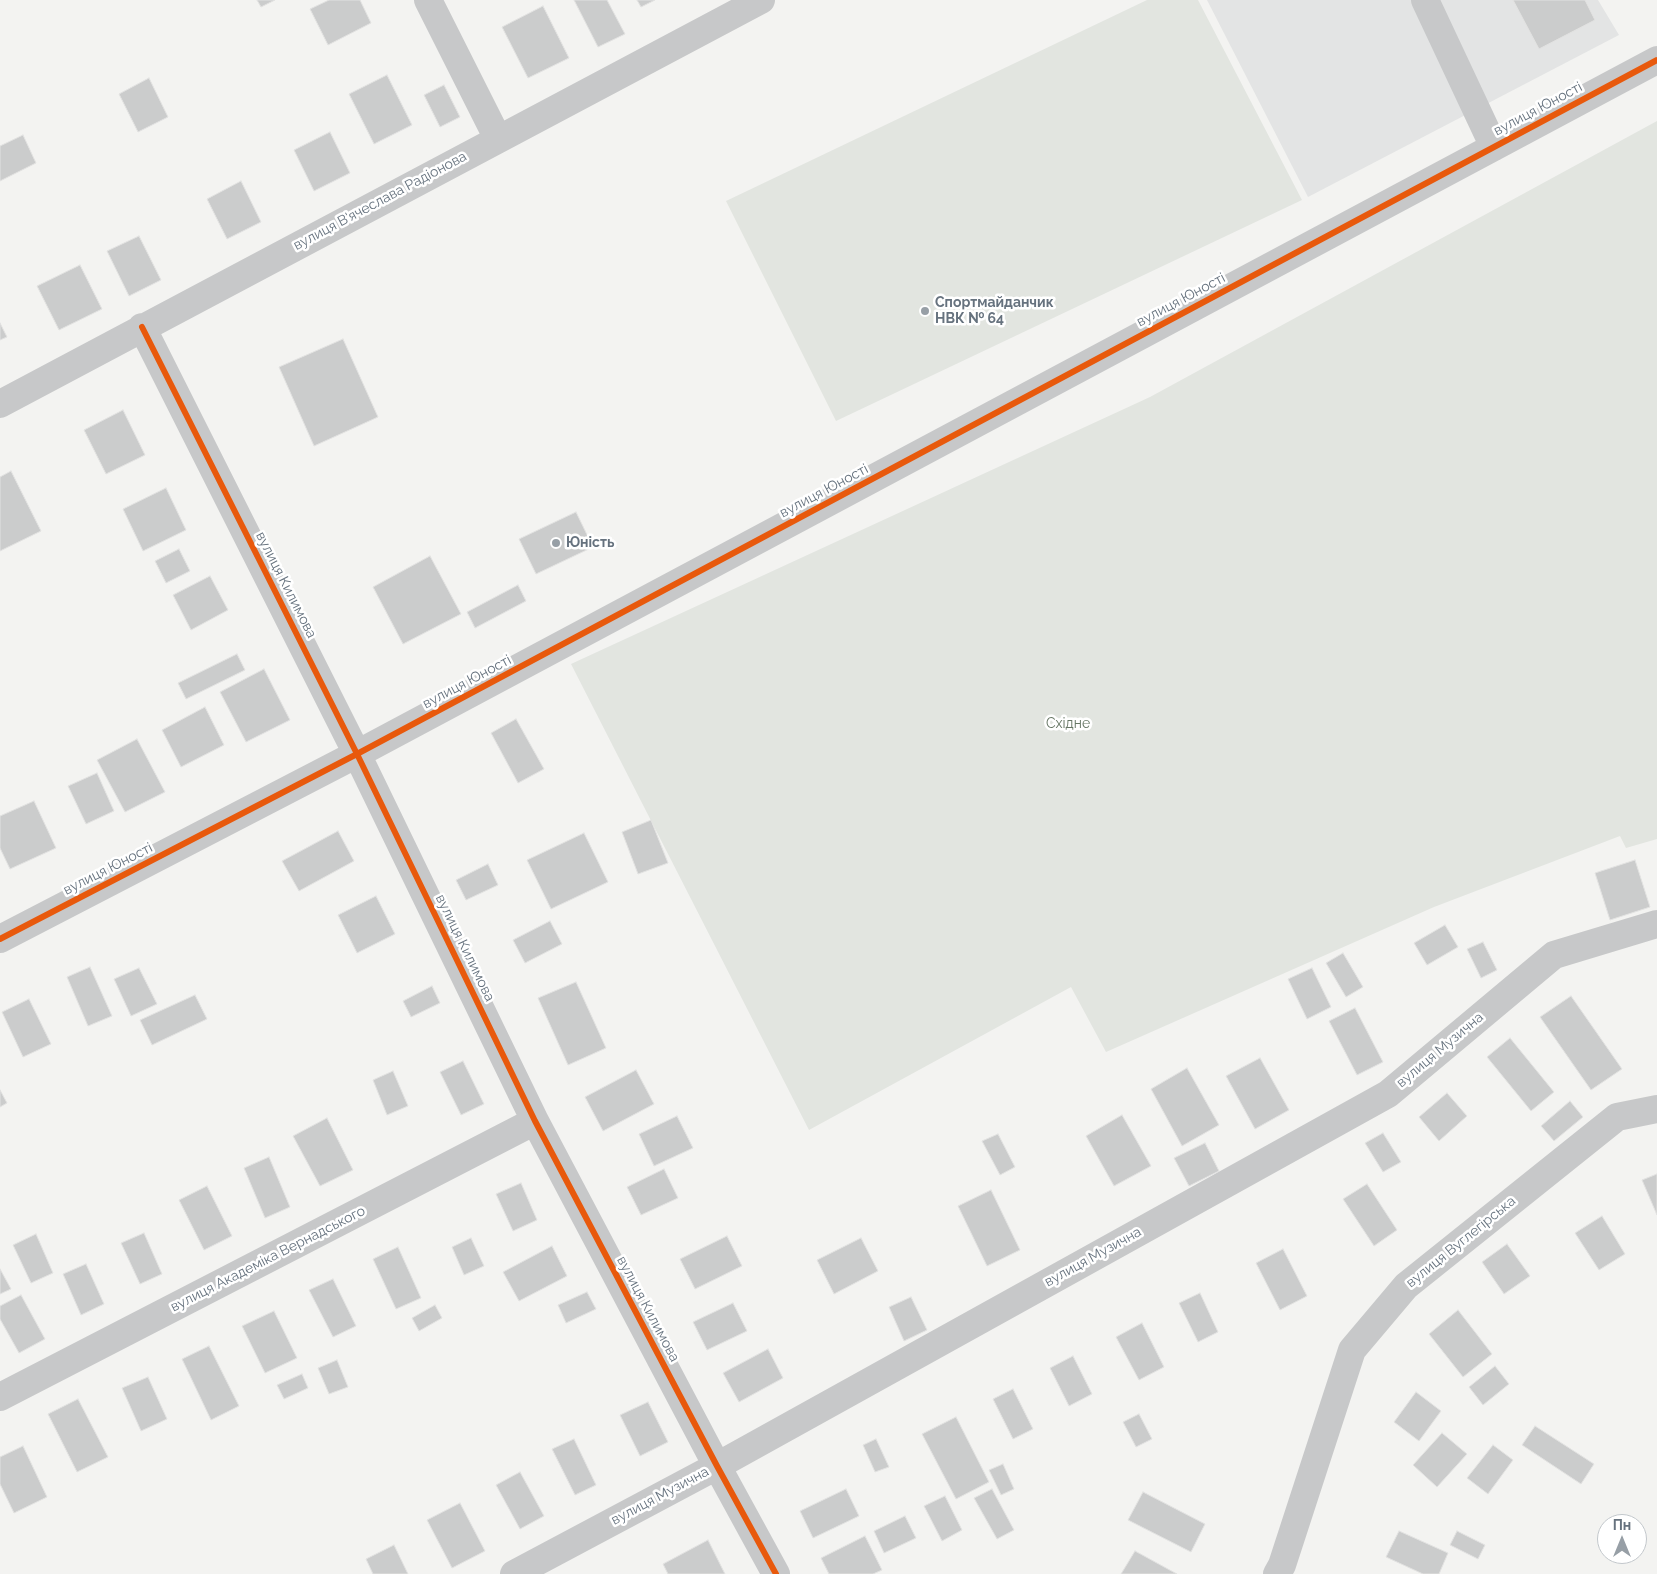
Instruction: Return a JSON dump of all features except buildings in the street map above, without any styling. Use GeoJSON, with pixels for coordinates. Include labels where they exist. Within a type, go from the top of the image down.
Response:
{"type":"FeatureCollection","features":[{"type":"Feature","properties":{"kind":"street"},"geometry":{"type":"LineString","coordinates":[[428,0],[498,139]]}},
{"type":"Feature","properties":{"kind":"street","name":"вулиця В'ячеслава Радіонова"},"geometry":{"type":"LineString","coordinates":[[0,404],[761,0]]}},
{"type":"Feature","properties":{"kind":"street"},"geometry":{"type":"LineString","coordinates":[[1425,0],[1494,147]]}},
{"type":"Feature","properties":{"kind":"street","name":"вулиця Юності"},"geometry":{"type":"LineString","coordinates":[[0,939],[357,754],[1657,60]]}},
{"type":"Feature","properties":{"kind":"street","name":"вулиця Килимова"},"geometry":{"type":"LineString","coordinates":[[142,327],[357,754],[535,1121],[776,1574]]}},
{"type":"Feature","properties":{"kind":"street","name":"вулиця Музична"},"geometry":{"type":"LineString","coordinates":[[514,1574],[717,1466],[1388,1094],[1554,955],[1657,924]]}},
{"type":"Feature","properties":{"kind":"street","name":"вулиця Вуглегірська"},"geometry":{"type":"LineString","coordinates":[[1277,1574],[1282,1565],[1352,1350],[1406,1286],[1617,1117],[1657,1109]]}},
{"type":"Feature","properties":{"kind":"street","name":"вулиця Академіка Вернадського"},"geometry":{"type":"LineString","coordinates":[[0,1396],[535,1121]]}},
{"type":"Feature","properties":{"kind":"shaded area"},"geometry":{"type":"Polygon","coordinates":[[[1207,0],[1598,0],[1619,35],[1308,197],[1207,0]]]}},
{"type":"Feature","properties":{"kind":"green space","name":"Спортмайданчик НВК № 64"},"geometry":{"type":"Polygon","coordinates":[[[1147,0],[1198,0],[1302,200],[836,421],[726,201],[1147,0]]]}},
{"type":"Feature","properties":{"kind":"green space","name":"Східне"},"geometry":{"type":"Polygon","coordinates":[[[1657,121],[1657,839],[1626,848],[1620,836],[1434,907],[1106,1052],[1071,987],[809,1130],[571,664],[1150,397],[1657,121]]]}},
{"type":"Feature","properties":{"kind":"cycle path"},"geometry":{"type":"LineString","coordinates":[[0,939],[357,754],[1657,60]]}},
{"type":"Feature","properties":{"kind":"cycle path"},"geometry":{"type":"LineString","coordinates":[[142,327],[357,754],[535,1121],[776,1574]]}},
{"type":"Feature","properties":{"kind":"place","name":"Спортмайданчик НВК № 64"},"geometry":{"type":"Point","coordinates":[925,311]}},
{"type":"Feature","properties":{"kind":"place","name":"Юність"},"geometry":{"type":"Point","coordinates":[556,543]}}]}
